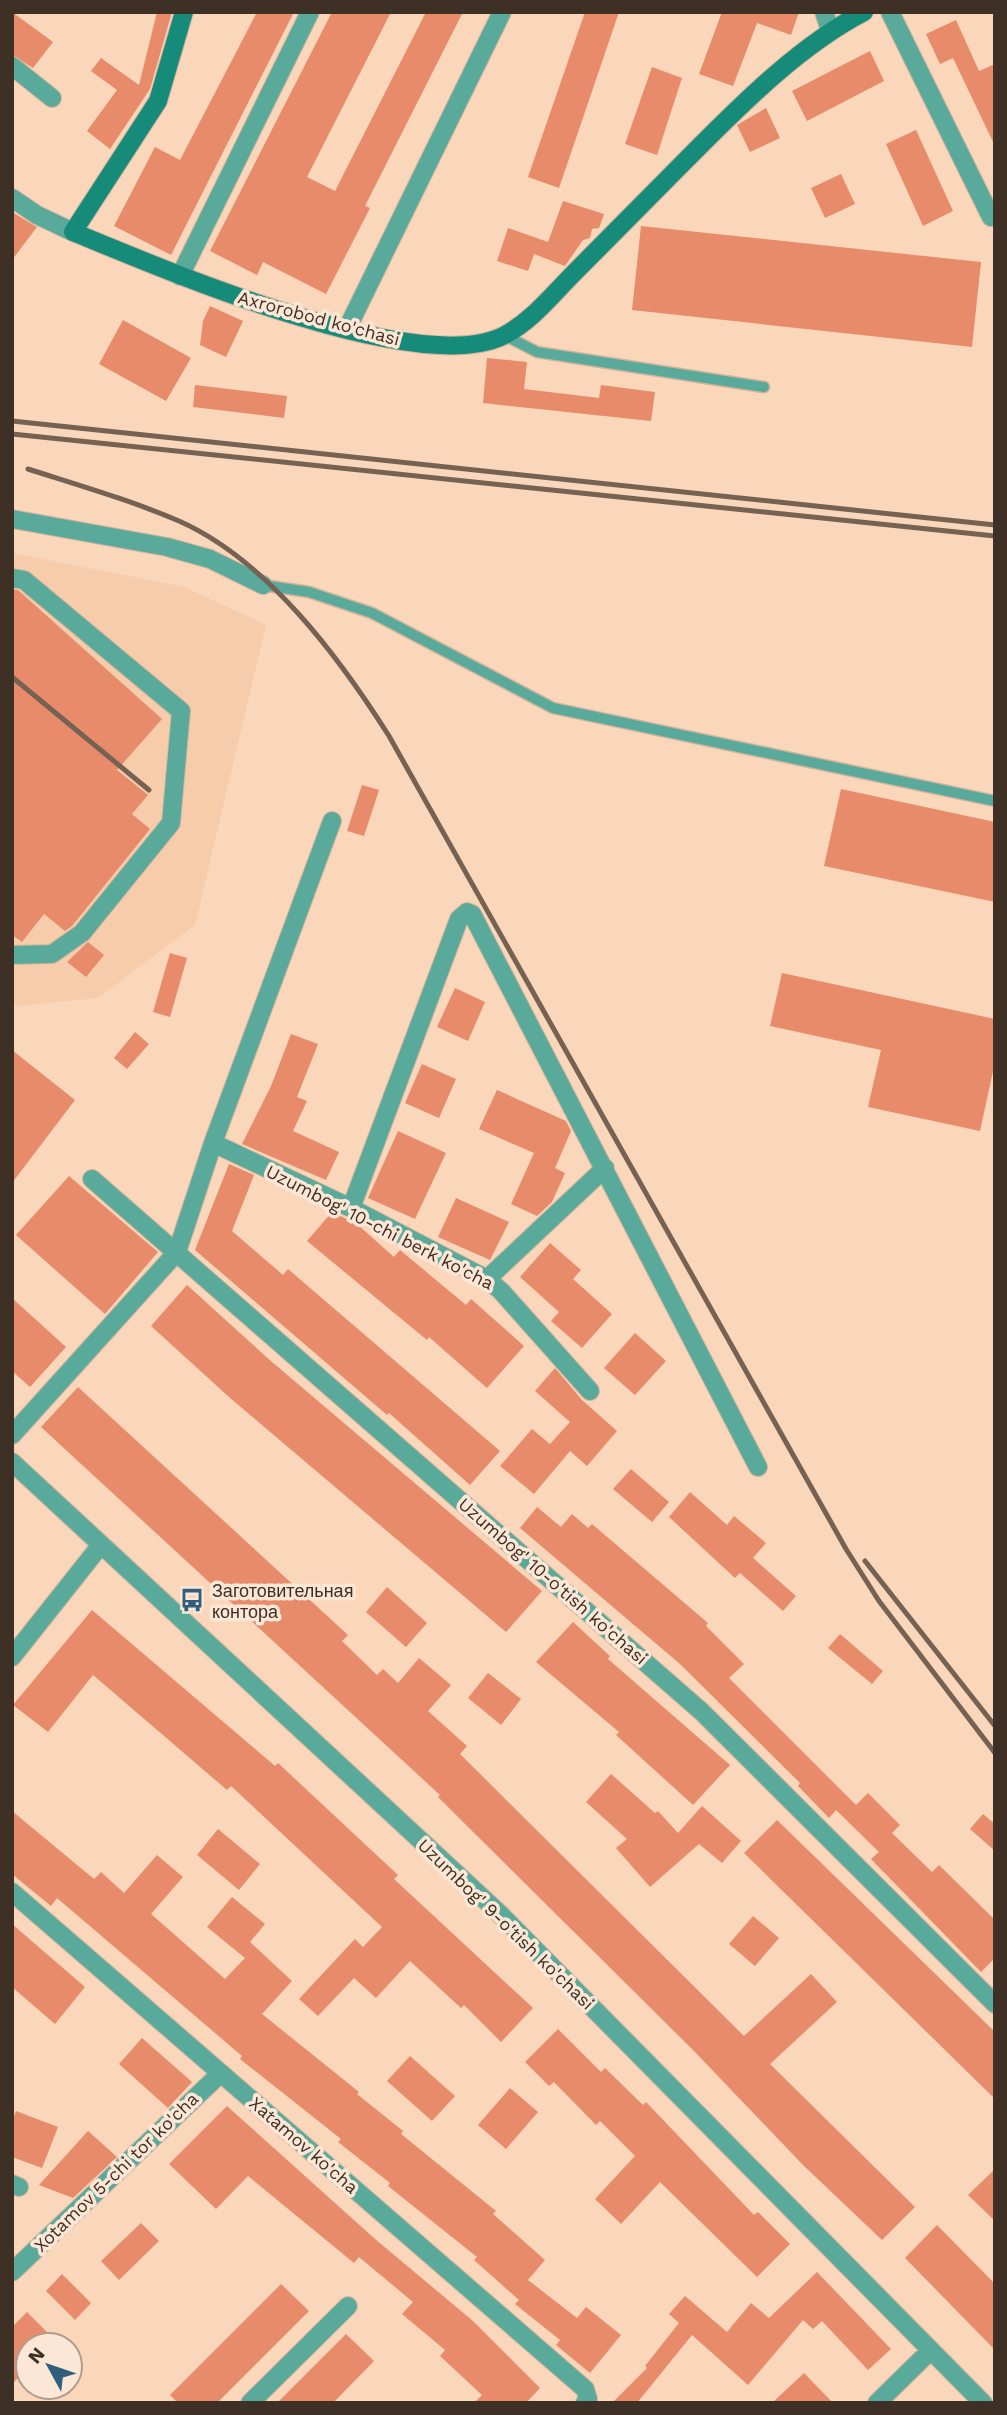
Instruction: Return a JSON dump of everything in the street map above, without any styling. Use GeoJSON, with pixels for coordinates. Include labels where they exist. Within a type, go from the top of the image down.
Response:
{"type":"FeatureCollection","features":[{"type":"Feature","properties":{"kind":"street"},"geometry":{"type":"LineString","coordinates":[[12,198],[73,232],[158,101],[184,12]]}},
{"type":"Feature","properties":{"kind":"street"},"geometry":{"type":"LineString","coordinates":[[180,276],[310,12]]}},
{"type":"Feature","properties":{"kind":"street"},"geometry":{"type":"LineString","coordinates":[[347,329],[502,12]]}},
{"type":"Feature","properties":{"kind":"street"},"geometry":{"type":"LineString","coordinates":[[824,12],[830,30]]}},
{"type":"Feature","properties":{"kind":"street","name":"Axrorobod ko'chasi"},"geometry":{"type":"LineString","coordinates":[[73,232],[180,276],[347,329],[430,347],[472,347],[504,335],[528,319],[725,121],[830,30],[864,12]]}},
{"type":"Feature","properties":{"kind":"street"},"geometry":{"type":"LineString","coordinates":[[890,12],[991,217]]}},
{"type":"Feature","properties":{"kind":"street"},"geometry":{"type":"LineString","coordinates":[[12,66],[52,98]]}},
{"type":"Feature","properties":{"kind":"street"},"geometry":{"type":"LineString","coordinates":[[12,519],[167,547],[210,559],[263,585]]}},
{"type":"Feature","properties":{"kind":"street"},"geometry":{"type":"LineString","coordinates":[[12,578],[24,580],[181,711],[171,822],[82,933],[52,954],[12,955]]}},
{"type":"Feature","properties":{"kind":"street"},"geometry":{"type":"LineString","coordinates":[[12,1435],[177,1252],[213,1143],[332,821]]}},
{"type":"Feature","properties":{"kind":"street"},"geometry":{"type":"LineString","coordinates":[[351,1208],[459,919],[467,912],[477,920],[758,1467]]}},
{"type":"Feature","properties":{"kind":"street","name":"Uzumbog' 10-chi berk ko'cha"},"geometry":{"type":"LineString","coordinates":[[213,1143],[351,1208],[486,1279],[501,1291],[590,1391]]}},
{"type":"Feature","properties":{"kind":"street"},"geometry":{"type":"LineString","coordinates":[[486,1279],[605,1168]]}},
{"type":"Feature","properties":{"kind":"street","name":"Uzumbog' 10-o'tish ko'chasi"},"geometry":{"type":"LineString","coordinates":[[92,1179],[702,1712],[995,2004]]}},
{"type":"Feature","properties":{"kind":"street","name":"Uzumbog' 9-o'tish ko'chasi"},"geometry":{"type":"LineString","coordinates":[[12,1462],[499,1913],[983,2403]]}},
{"type":"Feature","properties":{"kind":"street"},"geometry":{"type":"LineString","coordinates":[[12,1657],[100,1546]]}},
{"type":"Feature","properties":{"kind":"street","name":"Xatamov ko'cha"},"geometry":{"type":"LineString","coordinates":[[12,1892],[585,2389],[588,2399],[584,2403]]}},
{"type":"Feature","properties":{"kind":"street","name":"Xotamov 5-chi tor ko'cha"},"geometry":{"type":"LineString","coordinates":[[12,2272],[221,2073]]}},
{"type":"Feature","properties":{"kind":"street"},"geometry":{"type":"LineString","coordinates":[[250,2403],[348,2306]]}},
{"type":"Feature","properties":{"kind":"street"},"geometry":{"type":"LineString","coordinates":[[877,2403],[930,2351]]}},
{"type":"Feature","properties":{"kind":"lane"},"geometry":{"type":"LineString","coordinates":[[504,335],[537,352],[764,387]]}},
{"type":"Feature","properties":{"kind":"lane"},"geometry":{"type":"LineString","coordinates":[[263,585],[309,592],[372,613],[553,708],[995,801]]}},
{"type":"Feature","properties":{"kind":"shaded area"},"geometry":{"type":"Polygon","coordinates":[[[12,553],[184,587],[266,625],[195,925],[98,998],[17,1006],[12,1003],[12,553]]]}},
{"type":"Feature","properties":{"kind":"building"},"geometry":{"type":"Polygon","coordinates":[[[12,12],[53,42],[33,68],[12,55],[12,12]]]}},
{"type":"Feature","properties":{"kind":"building"},"geometry":{"type":"Polygon","coordinates":[[[157,12],[172,12],[150,89],[110,149],[87,131],[117,90],[91,71],[101,58],[139,85],[157,12]]]}},
{"type":"Feature","properties":{"kind":"building"},"geometry":{"type":"Polygon","coordinates":[[[257,12],[294,12],[171,255],[114,226],[155,147],[180,160],[257,12]]]}},
{"type":"Feature","properties":{"kind":"building"},"geometry":{"type":"Polygon","coordinates":[[[332,12],[391,12],[307,177],[335,191],[426,12],[463,12],[365,206],[370,208],[326,294],[263,262],[257,275],[210,251],[332,12]]]}},
{"type":"Feature","properties":{"kind":"building"},"geometry":{"type":"Polygon","coordinates":[[[585,12],[619,12],[559,188],[528,177],[585,12]]]}},
{"type":"Feature","properties":{"kind":"building"},"geometry":{"type":"Polygon","coordinates":[[[722,12],[799,12],[791,35],[757,23],[733,86],[699,74],[722,12]]]}},
{"type":"Feature","properties":{"kind":"building"},"geometry":{"type":"Polygon","coordinates":[[[956,20],[979,71],[995,64],[995,146],[953,58],[940,64],[926,34],[956,20]]]}},
{"type":"Feature","properties":{"kind":"building"},"geometry":{"type":"Polygon","coordinates":[[[870,51],[884,81],[807,121],[792,91],[870,51]]]}},
{"type":"Feature","properties":{"kind":"building"},"geometry":{"type":"Polygon","coordinates":[[[652,67],[682,78],[657,155],[625,144],[652,67]]]}},
{"type":"Feature","properties":{"kind":"building"},"geometry":{"type":"Polygon","coordinates":[[[766,108],[780,138],[750,152],[737,125],[766,108]]]}},
{"type":"Feature","properties":{"kind":"building"},"geometry":{"type":"Polygon","coordinates":[[[916,130],[953,211],[923,226],[886,144],[916,130]]]}},
{"type":"Feature","properties":{"kind":"building"},"geometry":{"type":"Polygon","coordinates":[[[841,174],[855,204],[825,218],[811,188],[841,174]]]}},
{"type":"Feature","properties":{"kind":"building"},"geometry":{"type":"Polygon","coordinates":[[[563,201],[604,214],[599,228],[592,229],[590,238],[583,240],[565,266],[534,254],[528,271],[497,261],[508,228],[548,242],[563,201]]]}},
{"type":"Feature","properties":{"kind":"building"},"geometry":{"type":"Polygon","coordinates":[[[12,212],[37,227],[12,260],[12,212]]]}},
{"type":"Feature","properties":{"kind":"building"},"geometry":{"type":"Polygon","coordinates":[[[641,226],[981,262],[972,347],[632,310],[641,226]]]}},
{"type":"Feature","properties":{"kind":"building"},"geometry":{"type":"Polygon","coordinates":[[[210,306],[243,321],[226,357],[200,345],[203,321],[210,306]]]}},
{"type":"Feature","properties":{"kind":"building"},"geometry":{"type":"Polygon","coordinates":[[[123,320],[191,358],[166,401],[99,364],[123,320]]]}},
{"type":"Feature","properties":{"kind":"building"},"geometry":{"type":"Polygon","coordinates":[[[487,358],[527,362],[524,389],[599,398],[601,385],[655,392],[651,421],[483,403],[487,358]]]}},
{"type":"Feature","properties":{"kind":"building"},"geometry":{"type":"Polygon","coordinates":[[[195,385],[287,396],[284,418],[193,407],[195,385]]]}},
{"type":"Feature","properties":{"kind":"building"},"geometry":{"type":"Polygon","coordinates":[[[12,590],[18,590],[162,719],[117,770],[148,795],[132,814],[150,829],[72,926],[65,931],[44,914],[22,942],[12,935],[12,590]]]}},
{"type":"Feature","properties":{"kind":"building"},"geometry":{"type":"Polygon","coordinates":[[[362,785],[379,790],[364,836],[347,831],[362,785]]]}},
{"type":"Feature","properties":{"kind":"building"},"geometry":{"type":"Polygon","coordinates":[[[841,789],[995,822],[995,902],[824,866],[841,789]]]}},
{"type":"Feature","properties":{"kind":"building"},"geometry":{"type":"Polygon","coordinates":[[[88,942],[104,955],[86,977],[67,962],[88,942]]]}},
{"type":"Feature","properties":{"kind":"building"},"geometry":{"type":"Polygon","coordinates":[[[170,953],[187,958],[170,1017],[153,1012],[170,953]]]}},
{"type":"Feature","properties":{"kind":"building"},"geometry":{"type":"Polygon","coordinates":[[[782,973],[995,1019],[995,1062],[980,1131],[868,1107],[881,1050],[770,1026],[782,973]]]}},
{"type":"Feature","properties":{"kind":"building"},"geometry":{"type":"Polygon","coordinates":[[[455,988],[485,1002],[468,1041],[437,1027],[455,988]]]}},
{"type":"Feature","properties":{"kind":"building"},"geometry":{"type":"Polygon","coordinates":[[[135,1032],[149,1044],[127,1069],[114,1058],[135,1032]]]}},
{"type":"Feature","properties":{"kind":"building"},"geometry":{"type":"Polygon","coordinates":[[[291,1034],[318,1044],[297,1097],[307,1101],[293,1131],[339,1152],[326,1180],[242,1144],[271,1086],[291,1034]]]}},
{"type":"Feature","properties":{"kind":"building"},"geometry":{"type":"Polygon","coordinates":[[[12,1050],[75,1100],[12,1183],[12,1050]]]}},
{"type":"Feature","properties":{"kind":"building"},"geometry":{"type":"Polygon","coordinates":[[[422,1064],[456,1079],[439,1118],[405,1103],[422,1064]]]}},
{"type":"Feature","properties":{"kind":"building"},"geometry":{"type":"Polygon","coordinates":[[[497,1090],[566,1121],[571,1131],[555,1168],[565,1173],[552,1202],[537,1216],[511,1204],[534,1153],[479,1129],[497,1090]]]}},
{"type":"Feature","properties":{"kind":"building"},"geometry":{"type":"Polygon","coordinates":[[[398,1131],[446,1153],[415,1219],[368,1198],[398,1131]]]}},
{"type":"Feature","properties":{"kind":"building"},"geometry":{"type":"Polygon","coordinates":[[[229,1164],[254,1175],[232,1231],[283,1275],[288,1269],[500,1451],[470,1485],[389,1413],[387,1415],[195,1250],[229,1164]]]}},
{"type":"Feature","properties":{"kind":"building"},"geometry":{"type":"Polygon","coordinates":[[[69,1176],[158,1252],[105,1314],[16,1235],[69,1176]]]}},
{"type":"Feature","properties":{"kind":"building"},"geometry":{"type":"Polygon","coordinates":[[[456,1198],[509,1222],[490,1260],[438,1237],[456,1198]]]}},
{"type":"Feature","properties":{"kind":"building"},"geometry":{"type":"Polygon","coordinates":[[[332,1212],[357,1224],[394,1257],[400,1250],[466,1305],[471,1299],[524,1346],[487,1388],[429,1337],[427,1340],[307,1241],[332,1212]]]}},
{"type":"Feature","properties":{"kind":"building"},"geometry":{"type":"Polygon","coordinates":[[[550,1243],[581,1270],[573,1279],[612,1314],[582,1348],[551,1321],[559,1312],[520,1277],[550,1243]]]}},
{"type":"Feature","properties":{"kind":"building"},"geometry":{"type":"Polygon","coordinates":[[[187,1285],[272,1362],[542,1591],[506,1632],[229,1397],[151,1326],[187,1285]]]}},
{"type":"Feature","properties":{"kind":"building"},"geometry":{"type":"Polygon","coordinates":[[[12,1298],[66,1347],[30,1387],[12,1371],[12,1298]]]}},
{"type":"Feature","properties":{"kind":"building"},"geometry":{"type":"Polygon","coordinates":[[[635,1333],[666,1361],[635,1395],[604,1368],[635,1333]]]}},
{"type":"Feature","properties":{"kind":"building"},"geometry":{"type":"Polygon","coordinates":[[[555,1368],[582,1400],[617,1431],[587,1466],[570,1451],[534,1494],[500,1466],[532,1429],[550,1444],[570,1422],[535,1391],[555,1368]]]}},
{"type":"Feature","properties":{"kind":"building"},"geometry":{"type":"Polygon","coordinates":[[[78,1387],[348,1635],[342,1641],[377,1675],[383,1669],[398,1683],[419,1658],[451,1685],[428,1711],[467,1746],[460,1754],[744,2036],[811,1974],[837,2002],[770,2064],[915,2207],[882,2240],[803,2165],[694,2051],[438,1797],[440,1795],[41,1427],[78,1387]]]}},
{"type":"Feature","properties":{"kind":"building"},"geometry":{"type":"Polygon","coordinates":[[[631,1469],[669,1502],[652,1522],[613,1489],[631,1469]]]}},
{"type":"Feature","properties":{"kind":"building"},"geometry":{"type":"Polygon","coordinates":[[[690,1492],[727,1525],[734,1516],[766,1543],[753,1558],[796,1596],[783,1611],[740,1573],[735,1578],[669,1517],[690,1492]]]}},
{"type":"Feature","properties":{"kind":"building"},"geometry":{"type":"Polygon","coordinates":[[[537,1507],[561,1527],[572,1514],[588,1528],[592,1524],[708,1623],[706,1626],[744,1664],[729,1678],[856,1805],[868,1793],[900,1825],[892,1833],[932,1872],[939,1865],[995,1920],[995,1958],[981,1972],[871,1859],[879,1852],[836,1810],[829,1818],[798,1786],[800,1783],[680,1664],[520,1528],[537,1507]]]}},
{"type":"Feature","properties":{"kind":"building"},"geometry":{"type":"Polygon","coordinates":[[[387,1587],[427,1623],[406,1647],[366,1612],[387,1587]]]}},
{"type":"Feature","properties":{"kind":"building"},"geometry":{"type":"Polygon","coordinates":[[[92,1610],[275,1766],[278,1763],[398,1875],[394,1879],[533,2008],[501,2042],[464,2005],[461,2008],[410,1961],[376,1998],[354,1978],[318,2016],[299,1999],[355,1939],[363,1947],[382,1927],[231,1786],[227,1790],[93,1675],[48,1732],[13,1705],[92,1610]]]}},
{"type":"Feature","properties":{"kind":"building"},"geometry":{"type":"Polygon","coordinates":[[[573,1622],[610,1656],[608,1659],[730,1765],[693,1805],[616,1735],[619,1732],[536,1662],[573,1622]]]}},
{"type":"Feature","properties":{"kind":"building"},"geometry":{"type":"Polygon","coordinates":[[[840,1634],[883,1671],[872,1684],[828,1648],[840,1634]]]}},
{"type":"Feature","properties":{"kind":"building"},"geometry":{"type":"Polygon","coordinates":[[[488,1673],[521,1699],[501,1725],[468,1698],[488,1673]]]}},
{"type":"Feature","properties":{"kind":"building"},"geometry":{"type":"Polygon","coordinates":[[[611,1774],[655,1813],[658,1811],[678,1833],[702,1806],[741,1841],[722,1863],[699,1844],[650,1887],[616,1848],[627,1839],[586,1802],[611,1774]]]}},
{"type":"Feature","properties":{"kind":"building"},"geometry":{"type":"Polygon","coordinates":[[[12,1811],[94,1879],[101,1872],[124,1893],[157,1855],[183,1877],[151,1914],[225,1979],[245,1958],[207,1927],[232,1897],[265,1924],[250,1942],[292,1981],[262,2014],[359,2092],[357,2094],[403,2131],[401,2134],[496,2211],[493,2214],[545,2260],[528,2280],[577,2318],[586,2307],[621,2335],[590,2373],[556,2345],[560,2340],[515,2304],[519,2300],[474,2260],[477,2257],[388,2186],[390,2183],[338,2142],[341,2139],[240,2059],[242,2056],[57,1898],[51,1906],[12,1874],[12,1811]]]}},
{"type":"Feature","properties":{"kind":"building"},"geometry":{"type":"Polygon","coordinates":[[[983,1814],[995,1824],[995,1851],[970,1829],[983,1814]]]}},
{"type":"Feature","properties":{"kind":"building"},"geometry":{"type":"Polygon","coordinates":[[[777,1820],[995,2032],[995,2099],[744,1853],[777,1820]]]}},
{"type":"Feature","properties":{"kind":"building"},"geometry":{"type":"Polygon","coordinates":[[[218,1829],[260,1864],[239,1890],[197,1855],[218,1829]]]}},
{"type":"Feature","properties":{"kind":"building"},"geometry":{"type":"Polygon","coordinates":[[[753,1916],[779,1938],[755,1966],[729,1944],[753,1916]]]}},
{"type":"Feature","properties":{"kind":"building"},"geometry":{"type":"Polygon","coordinates":[[[12,1924],[85,1987],[55,2024],[12,1987],[12,1924]]]}},
{"type":"Feature","properties":{"kind":"building"},"geometry":{"type":"Polygon","coordinates":[[[558,2029],[601,2072],[605,2068],[643,2105],[646,2102],[754,2215],[758,2212],[790,2244],[757,2277],[660,2182],[621,2224],[595,2199],[635,2156],[600,2121],[596,2125],[554,2082],[549,2086],[525,2062],[558,2029]]]}},
{"type":"Feature","properties":{"kind":"building"},"geometry":{"type":"Polygon","coordinates":[[[142,2038],[192,2082],[168,2108],[119,2064],[142,2038]]]}},
{"type":"Feature","properties":{"kind":"building"},"geometry":{"type":"Polygon","coordinates":[[[410,2056],[455,2096],[432,2121],[387,2081],[410,2056]]]}},
{"type":"Feature","properties":{"kind":"building"},"geometry":{"type":"Polygon","coordinates":[[[510,2088],[538,2112],[506,2149],[478,2125],[510,2088]]]}},
{"type":"Feature","properties":{"kind":"building"},"geometry":{"type":"Polygon","coordinates":[[[227,2106],[375,2239],[473,2321],[540,2388],[526,2403],[474,2403],[482,2395],[440,2356],[445,2350],[402,2314],[413,2302],[359,2257],[354,2263],[248,2176],[216,2209],[169,2164],[227,2106]]]}},
{"type":"Feature","properties":{"kind":"building"},"geometry":{"type":"Polygon","coordinates":[[[16,2111],[58,2127],[42,2168],[12,2157],[12,2121],[16,2111]]]}},
{"type":"Feature","properties":{"kind":"building"},"geometry":{"type":"Polygon","coordinates":[[[88,2131],[117,2157],[73,2198],[39,2185],[88,2131]]]}},
{"type":"Feature","properties":{"kind":"building"},"geometry":{"type":"Polygon","coordinates":[[[995,2169],[995,2221],[968,2195],[995,2169]]]}},
{"type":"Feature","properties":{"kind":"building"},"geometry":{"type":"Polygon","coordinates":[[[141,2223],[159,2241],[119,2280],[101,2261],[141,2223]]]}},
{"type":"Feature","properties":{"kind":"building"},"geometry":{"type":"Polygon","coordinates":[[[937,2225],[995,2284],[995,2350],[905,2258],[937,2225]]]}},
{"type":"Feature","properties":{"kind":"building"},"geometry":{"type":"Polygon","coordinates":[[[817,2272],[891,2349],[868,2370],[822,2321],[813,2329],[803,2320],[748,2385],[692,2335],[637,2403],[612,2403],[647,2368],[645,2366],[679,2323],[669,2314],[685,2296],[727,2332],[751,2303],[769,2318],[817,2272]]]}},
{"type":"Feature","properties":{"kind":"building"},"geometry":{"type":"Polygon","coordinates":[[[62,2274],[91,2303],[75,2320],[46,2291],[62,2274]]]}},
{"type":"Feature","properties":{"kind":"building"},"geometry":{"type":"Polygon","coordinates":[[[281,2284],[309,2311],[217,2403],[178,2403],[170,2395],[281,2284]]]}},
{"type":"Feature","properties":{"kind":"building"},"geometry":{"type":"Polygon","coordinates":[[[27,2312],[46,2331],[14,2331],[12,2384],[12,2327],[27,2312]]]}},
{"type":"Feature","properties":{"kind":"building"},"geometry":{"type":"Polygon","coordinates":[[[346,2334],[374,2361],[333,2403],[277,2403],[346,2334]]]}},
{"type":"Feature","properties":{"kind":"building"},"geometry":{"type":"Polygon","coordinates":[[[804,2373],[833,2403],[772,2403],[804,2373]]]}},
{"type":"Feature","properties":{"kind":"railway"},"geometry":{"type":"LineString","coordinates":[[12,421],[995,525]]}},
{"type":"Feature","properties":{"kind":"railway"},"geometry":{"type":"LineString","coordinates":[[12,434],[995,536]]}},
{"type":"Feature","properties":{"kind":"railway"},"geometry":{"type":"LineString","coordinates":[[28,469],[142,506],[211,538],[271,585],[324,644],[389,736],[846,1549],[879,1601],[995,1753]]}},
{"type":"Feature","properties":{"kind":"railway"},"geometry":{"type":"LineString","coordinates":[[12,677],[149,790]]}},
{"type":"Feature","properties":{"kind":"railway"},"geometry":{"type":"LineString","coordinates":[[865,1561],[995,1726]]}},
{"type":"Feature","properties":{"kind":"place","name":"Заготовительная контора"},"geometry":{"type":"Point","coordinates":[192,1600]}}]}
